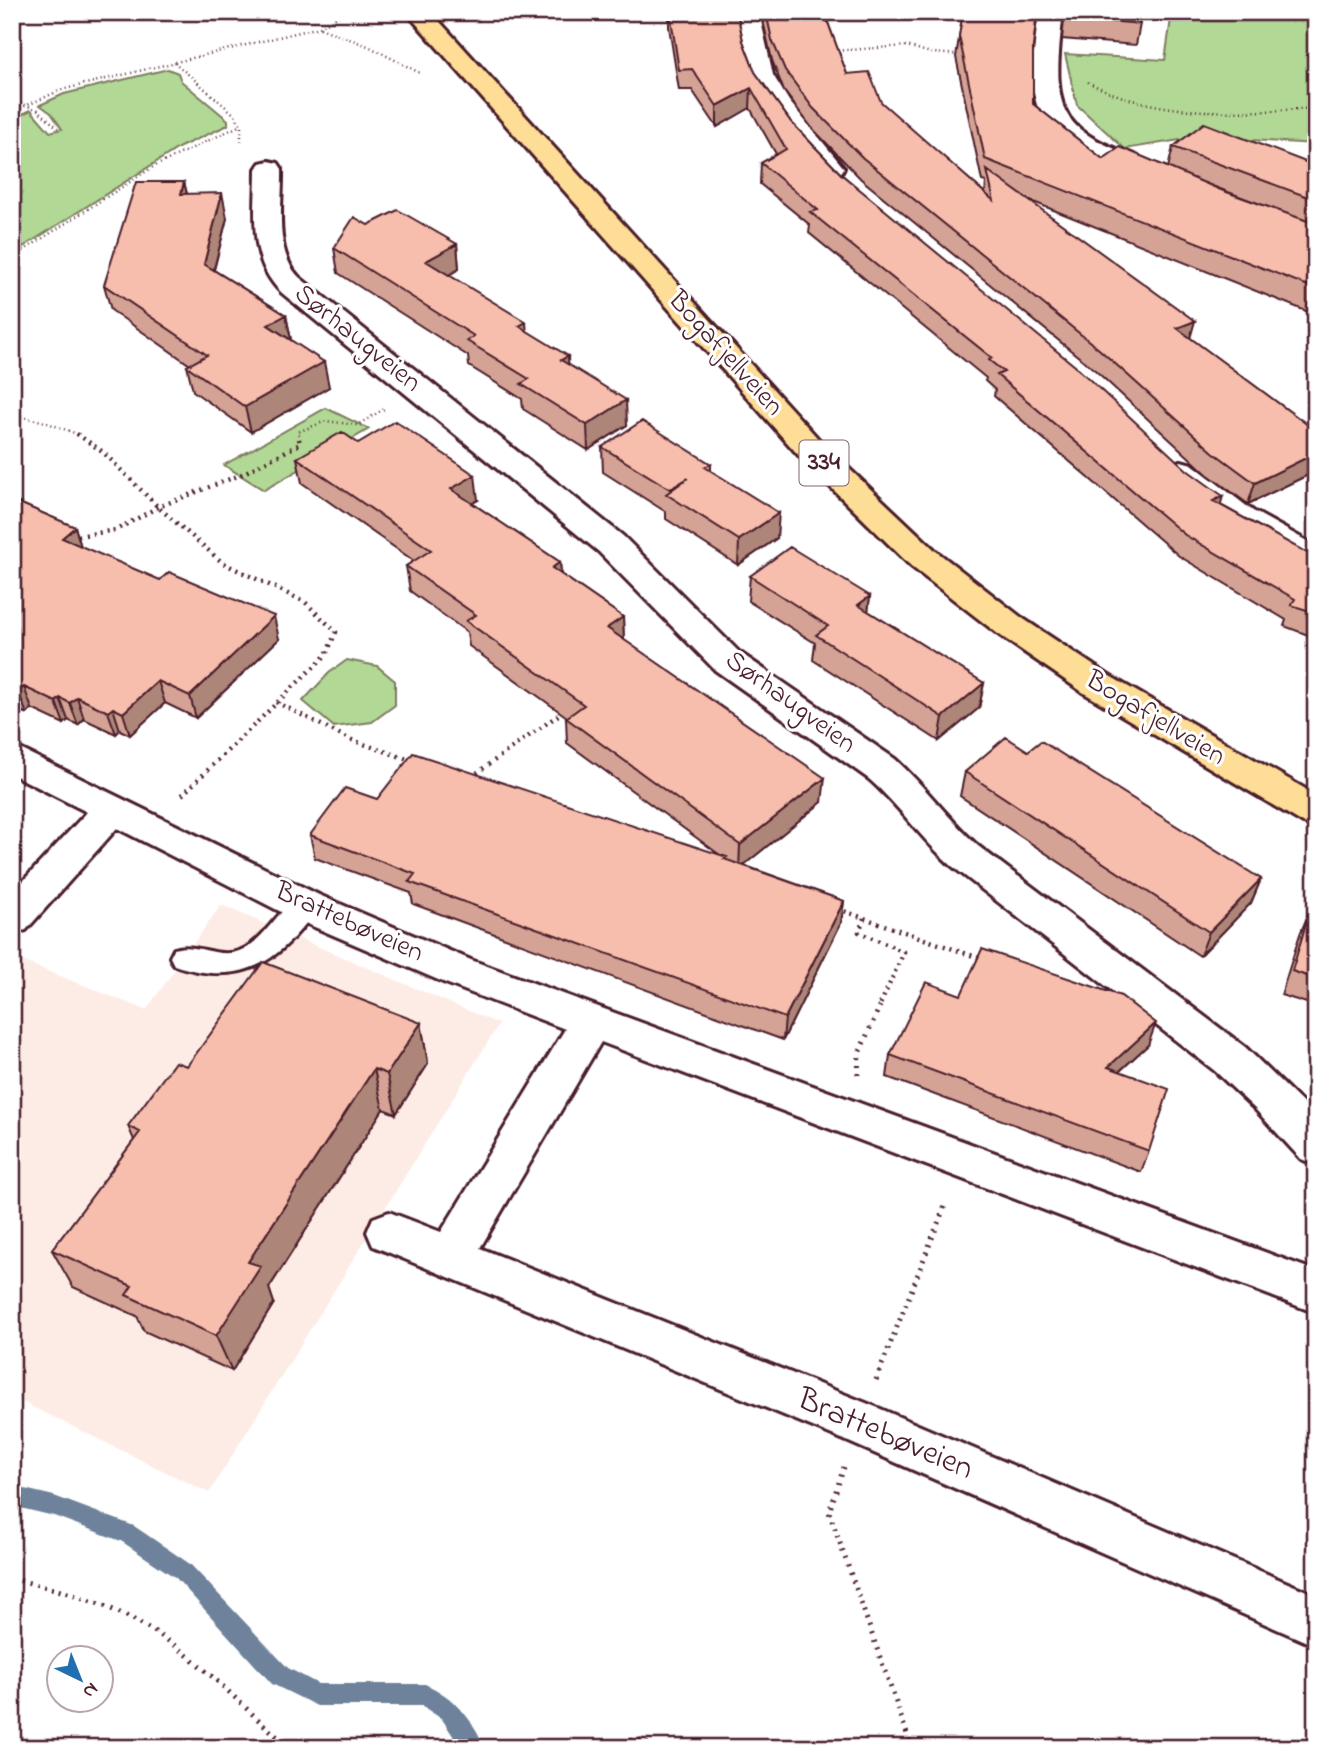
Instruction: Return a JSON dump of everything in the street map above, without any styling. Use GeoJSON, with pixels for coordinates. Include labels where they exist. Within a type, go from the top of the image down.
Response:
{"type":"FeatureCollection","features":[{"type":"Feature","properties":{"kind":"main road","name":"Bogafjellveien"},"geometry":{"type":"LineString","coordinates":[[418,12],[812,452],[924,559],[1010,626],[1096,684],[1316,814]]}},
{"type":"Feature","properties":{"kind":"street"},"geometry":{"type":"LineString","coordinates":[[747,12],[761,75],[778,104],[816,153],[850,187]]}},
{"type":"Feature","properties":{"kind":"street"},"geometry":{"type":"LineString","coordinates":[[1051,12],[1046,59],[1046,100],[1056,121],[1094,149],[1187,187]]}},
{"type":"Feature","properties":{"kind":"street","name":"Sørhaugveien"},"geometry":{"type":"LineString","coordinates":[[270,169],[271,245],[274,263],[283,278],[611,544],[727,661],[882,769],[938,832],[965,856],[1183,1020],[1270,1096],[1313,1138]]}},
{"type":"Feature","properties":{"kind":"street"},"geometry":{"type":"LineString","coordinates":[[1160,453],[1242,518],[1316,561]]}},
{"type":"Feature","properties":{"kind":"street","name":"Brattebøveien"},"geometry":{"type":"LineString","coordinates":[[12,758],[305,906],[457,971],[1316,1292]]}},
{"type":"Feature","properties":{"kind":"street"},"geometry":{"type":"LineString","coordinates":[[12,919],[113,808]]}},
{"type":"Feature","properties":{"kind":"street"},"geometry":{"type":"LineString","coordinates":[[451,1257],[592,1021]]}},
{"type":"Feature","properties":{"kind":"street","name":"Brattebøveien"},"geometry":{"type":"LineString","coordinates":[[389,1232],[859,1423],[1316,1621]]}},
{"type":"Feature","properties":{"kind":"lane"},"geometry":{"type":"LineString","coordinates":[[184,957],[229,964],[251,957],[269,946],[305,906]]}},
{"type":"Feature","properties":{"kind":"path"},"geometry":{"type":"LineString","coordinates":[[12,112],[61,90],[320,27],[345,12]]}},
{"type":"Feature","properties":{"kind":"path"},"geometry":{"type":"LineString","coordinates":[[476,12],[483,29]]}},
{"type":"Feature","properties":{"kind":"path"},"geometry":{"type":"LineString","coordinates":[[320,27],[368,46],[425,77]]}},
{"type":"Feature","properties":{"kind":"path"},"geometry":{"type":"LineString","coordinates":[[820,51],[907,46],[931,53],[969,55]]}},
{"type":"Feature","properties":{"kind":"path"},"geometry":{"type":"LineString","coordinates":[[1046,59],[1076,74],[1106,95],[1183,110],[1275,111],[1316,108]]}},
{"type":"Feature","properties":{"kind":"path"},"geometry":{"type":"LineString","coordinates":[[174,62],[235,115],[241,125],[239,165],[244,169],[270,169]]}},
{"type":"Feature","properties":{"kind":"path"},"geometry":{"type":"LineString","coordinates":[[12,100],[29,103],[42,111],[60,130]]}},
{"type":"Feature","properties":{"kind":"path"},"geometry":{"type":"LineString","coordinates":[[12,258],[178,153],[241,125]]}},
{"type":"Feature","properties":{"kind":"path"},"geometry":{"type":"LineString","coordinates":[[78,536],[116,530],[158,507],[240,475],[300,444],[298,432],[313,422],[330,419],[357,425],[419,389]]}},
{"type":"Feature","properties":{"kind":"path"},"geometry":{"type":"LineString","coordinates":[[12,415],[43,421],[78,434],[103,452],[158,507],[223,563],[305,602],[335,632],[326,655],[149,828]]}},
{"type":"Feature","properties":{"kind":"path"},"geometry":{"type":"LineString","coordinates":[[276,702],[349,739],[415,761]]}},
{"type":"Feature","properties":{"kind":"path"},"geometry":{"type":"LineString","coordinates":[[480,784],[468,780],[569,708]]}},
{"type":"Feature","properties":{"kind":"path"},"geometry":{"type":"LineString","coordinates":[[828,905],[990,962]]}},
{"type":"Feature","properties":{"kind":"path"},"geometry":{"type":"LineString","coordinates":[[859,1053],[904,952],[859,932],[864,919]]}},
{"type":"Feature","properties":{"kind":"path"},"geometry":{"type":"LineString","coordinates":[[12,1579],[54,1587],[119,1613],[170,1643],[290,1748]]}},
{"type":"Feature","properties":{"kind":"path"},"geometry":{"type":"LineString","coordinates":[[600,1748],[638,1739],[656,1748]]}},
{"type":"Feature","properties":{"kind":"shaded area"},"geometry":{"type":"Polygon","coordinates":[[[221,905],[499,1024],[209,1493],[12,1397],[12,957],[146,1010],[221,905]]]}},
{"type":"Feature","properties":{"kind":"green space"},"geometry":{"type":"Polygon","coordinates":[[[1172,12],[1316,12],[1316,144],[1198,137],[1125,149],[1077,105],[1065,54],[1165,60],[1172,12]]]}},
{"type":"Feature","properties":{"kind":"green space"},"geometry":{"type":"Polygon","coordinates":[[[168,69],[178,73],[181,81],[228,120],[228,125],[180,147],[12,254],[12,119],[31,110],[50,132],[62,129],[51,113],[40,105],[64,94],[168,69]]]}},
{"type":"Feature","properties":{"kind":"green space"},"geometry":{"type":"Polygon","coordinates":[[[326,408],[369,429],[264,490],[224,465],[326,408]]]}},
{"type":"Feature","properties":{"kind":"green space"},"geometry":{"type":"Polygon","coordinates":[[[347,660],[377,666],[395,681],[395,705],[372,722],[334,727],[303,701],[329,673],[347,660]]]}},
{"type":"Feature","properties":{"kind":"building"},"geometry":{"type":"Polygon","coordinates":[[[670,12],[737,12],[743,41],[755,72],[791,122],[841,174],[1075,366],[1187,470],[1223,496],[1213,501],[1316,558],[1316,613],[1291,605],[1295,599],[1185,535],[997,375],[1004,372],[989,360],[992,358],[810,212],[818,210],[761,163],[786,149],[751,88],[717,106],[692,69],[679,70],[670,12]]]}},
{"type":"Feature","properties":{"kind":"building"},"geometry":{"type":"Polygon","coordinates":[[[766,12],[824,12],[847,74],[869,72],[881,102],[994,201],[987,170],[1195,321],[1177,328],[1316,431],[1316,453],[1255,483],[1213,452],[1100,350],[863,158],[813,108],[785,70],[772,40],[766,12]]]}},
{"type":"Feature","properties":{"kind":"building"},"geometry":{"type":"Polygon","coordinates":[[[963,12],[1037,12],[1033,47],[1033,104],[1103,159],[1120,147],[1221,190],[1316,224],[1316,289],[985,159],[959,36],[963,12]]]}},
{"type":"Feature","properties":{"kind":"building"},"geometry":{"type":"Polygon","coordinates":[[[1066,12],[1140,12],[1140,24],[1066,17],[1066,12]]]}},
{"type":"Feature","properties":{"kind":"building"},"geometry":{"type":"Polygon","coordinates":[[[1204,123],[1316,166],[1316,200],[1173,147],[1204,123]]]}},
{"type":"Feature","properties":{"kind":"building"},"geometry":{"type":"Polygon","coordinates":[[[136,182],[184,182],[181,194],[222,193],[204,264],[286,315],[268,325],[324,362],[245,407],[187,366],[207,355],[104,285],[136,182]]]}},
{"type":"Feature","properties":{"kind":"building"},"geometry":{"type":"Polygon","coordinates":[[[398,210],[457,244],[426,261],[526,322],[519,326],[568,356],[561,360],[626,400],[587,425],[521,384],[529,379],[467,341],[474,336],[334,248],[354,217],[368,225],[398,210]]]}},
{"type":"Feature","properties":{"kind":"building"},"geometry":{"type":"Polygon","coordinates":[[[395,421],[475,475],[451,489],[560,562],[552,568],[623,617],[607,628],[825,778],[740,845],[566,718],[584,705],[466,621],[476,615],[406,566],[431,550],[297,458],[342,432],[358,443],[395,421]]]}},
{"type":"Feature","properties":{"kind":"building"},"geometry":{"type":"Polygon","coordinates":[[[642,421],[711,464],[705,467],[779,513],[739,540],[666,494],[688,478],[670,489],[602,447],[642,421]]]}},
{"type":"Feature","properties":{"kind":"building"},"geometry":{"type":"Polygon","coordinates":[[[12,500],[75,527],[62,538],[160,580],[169,572],[274,616],[190,696],[158,681],[123,713],[113,708],[108,712],[77,697],[70,703],[60,698],[56,702],[24,687],[18,691],[12,688],[12,500]]]}},
{"type":"Feature","properties":{"kind":"building"},"geometry":{"type":"Polygon","coordinates":[[[790,547],[870,596],[858,605],[984,683],[943,717],[816,635],[828,626],[750,576],[790,547]]]}},
{"type":"Feature","properties":{"kind":"building"},"geometry":{"type":"Polygon","coordinates":[[[1006,737],[1028,751],[1041,741],[1261,879],[1209,932],[965,772],[1006,737]]]}},
{"type":"Feature","properties":{"kind":"building"},"geometry":{"type":"Polygon","coordinates":[[[413,753],[727,857],[724,859],[844,901],[785,1018],[409,882],[415,874],[310,835],[345,788],[377,799],[413,753]]]}},
{"type":"Feature","properties":{"kind":"building"},"geometry":{"type":"Polygon","coordinates":[[[1310,910],[1316,914],[1316,979],[1292,971],[1310,910]]]}},
{"type":"Feature","properties":{"kind":"building"},"geometry":{"type":"Polygon","coordinates":[[[982,949],[1121,996],[1156,1023],[1108,1067],[1169,1089],[1149,1151],[890,1055],[926,982],[961,995],[982,949]]]}},
{"type":"Feature","properties":{"kind":"building"},"geometry":{"type":"Polygon","coordinates":[[[263,962],[421,1023],[387,1074],[374,1069],[248,1262],[261,1266],[216,1336],[126,1295],[132,1286],[52,1250],[140,1132],[128,1126],[175,1062],[187,1066],[263,962]]]}},
{"type":"Feature","properties":{"kind":"waterway"},"geometry":{"type":"LineString","coordinates":[[12,1496],[54,1506],[127,1533],[183,1571],[280,1676],[317,1695],[425,1695],[450,1711],[474,1748]]}}]}
